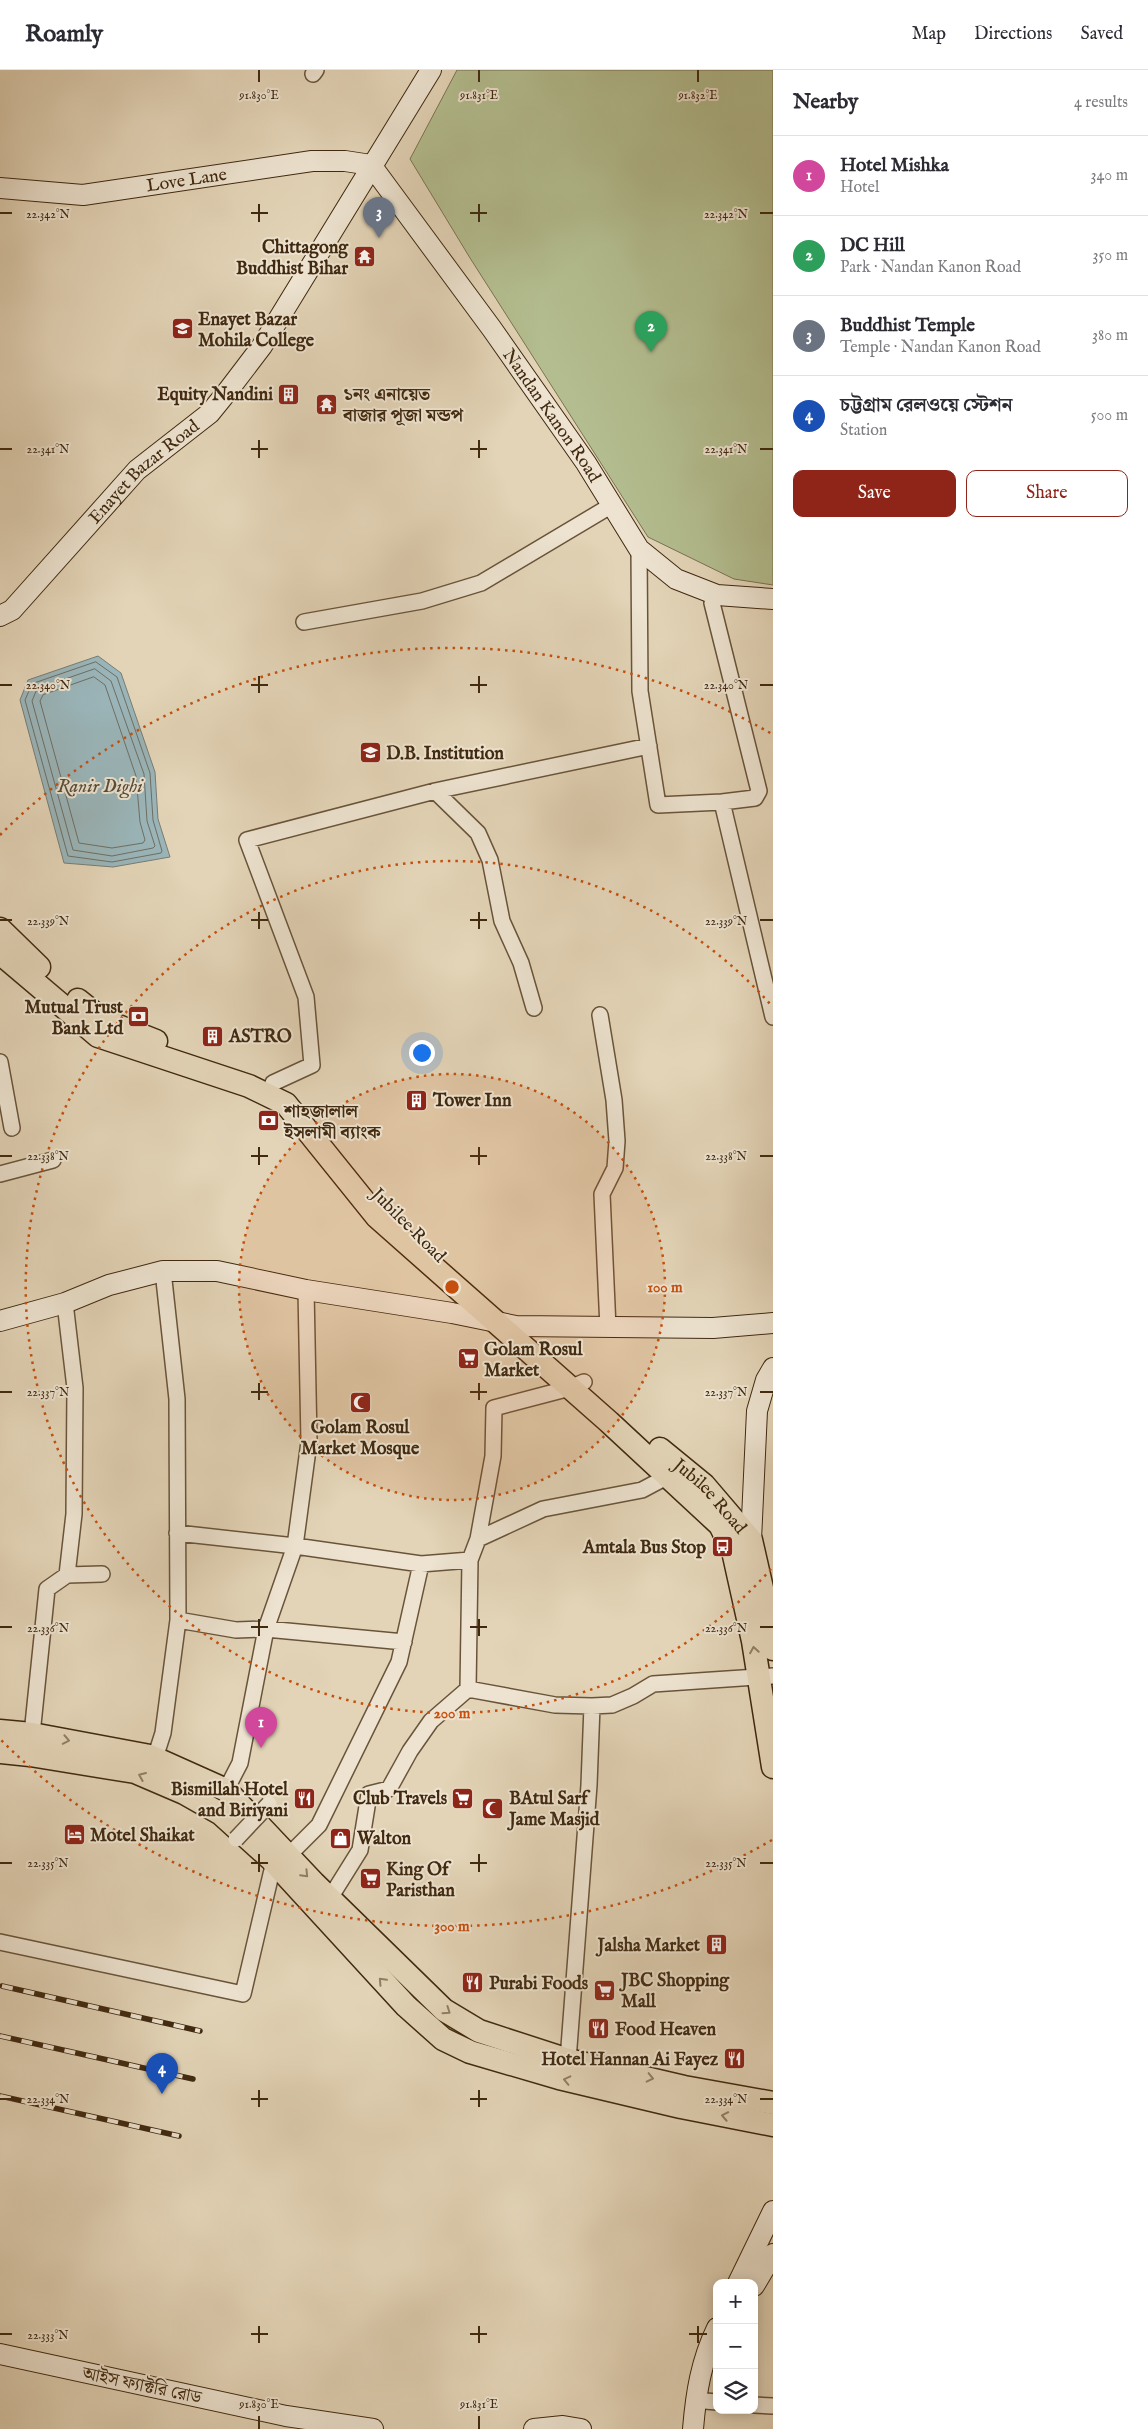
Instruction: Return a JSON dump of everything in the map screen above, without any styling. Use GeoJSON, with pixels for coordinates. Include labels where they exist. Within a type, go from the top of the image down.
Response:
{"type":"FeatureCollection","features":[{"type":"Feature","properties":{"kind":"main road","name":"Jubilee Road"},"geometry":{"type":"LineString","coordinates":[[0,929],[6,956],[54,982],[103,1020],[273,1083],[302,1102],[383,1203],[505,1324],[577,1385],[675,1473],[704,1486],[751,1540],[773,1649]]}},
{"type":"Feature","properties":{"kind":"main road"},"geometry":{"type":"LineString","coordinates":[[6,956],[98,1036],[249,1086],[286,1104],[377,1218],[505,1324]]}},
{"type":"Feature","properties":{"kind":"main road"},"geometry":{"type":"LineString","coordinates":[[675,1473],[720,1525],[733,1550],[766,1677],[773,1767]]}},
{"type":"Feature","properties":{"kind":"main road"},"geometry":{"type":"LineString","coordinates":[[0,1731],[32,1734],[155,1758],[226,1790],[280,1858],[318,1913],[406,2006],[443,2039],[470,2052],[559,2078],[681,2108],[773,2124]]}},
{"type":"Feature","properties":{"kind":"main road"},"geometry":{"type":"LineString","coordinates":[[0,1752],[135,1772],[184,1793],[221,1814],[330,1898],[444,2010],[479,2031],[568,2060],[684,2087],[773,2103]]}},
{"type":"Feature","properties":{"kind":"main road"},"geometry":{"type":"LineString","coordinates":[[406,2006],[425,1992]]}},
{"type":"Feature","properties":{"kind":"street","name":"Enayet Bazar Road"},"geometry":{"type":"LineString","coordinates":[[0,616],[12,610],[136,470],[210,413],[262,346],[371,165],[431,70]]}},
{"type":"Feature","properties":{"kind":"street","name":"Love Lane"},"geometry":{"type":"LineString","coordinates":[[0,188],[83,195],[171,180],[312,161],[345,161],[371,165]]}},
{"type":"Feature","properties":{"kind":"street","name":"Nandan Kanon Road"},"geometry":{"type":"LineString","coordinates":[[371,165],[498,337],[586,464],[639,549],[676,579],[717,595],[773,600]]}},
{"type":"Feature","properties":{"kind":"street"},"geometry":{"type":"LineString","coordinates":[[304,622],[422,601],[481,582],[612,505]]}},
{"type":"Feature","properties":{"kind":"street"},"geometry":{"type":"LineString","coordinates":[[639,549],[640,691],[658,805],[722,802],[755,798],[759,791],[712,604],[717,595]]}},
{"type":"Feature","properties":{"kind":"street"},"geometry":{"type":"LineString","coordinates":[[273,1083],[312,1066],[306,997],[247,840],[435,791],[649,746]]}},
{"type":"Feature","properties":{"kind":"street"},"geometry":{"type":"LineString","coordinates":[[435,791],[478,833],[490,860],[502,920],[521,963],[534,1008]]}},
{"type":"Feature","properties":{"kind":"street"},"geometry":{"type":"LineString","coordinates":[[722,802],[773,1017]]}},
{"type":"Feature","properties":{"kind":"street"},"geometry":{"type":"LineString","coordinates":[[600,1015],[614,1100],[617,1141],[615,1168],[602,1194],[608,1328]]}},
{"type":"Feature","properties":{"kind":"street"},"geometry":{"type":"LineString","coordinates":[[0,1062],[12,1128]]}},
{"type":"Feature","properties":{"kind":"street"},"geometry":{"type":"LineString","coordinates":[[0,1174],[52,1160]]}},
{"type":"Feature","properties":{"kind":"street"},"geometry":{"type":"LineString","coordinates":[[0,1321],[65,1302],[109,1285],[163,1271],[217,1271],[306,1290],[505,1324],[608,1328],[713,1328],[773,1323]]}},
{"type":"Feature","properties":{"kind":"street"},"geometry":{"type":"LineString","coordinates":[[155,1758],[163,1733],[178,1620],[177,1399],[163,1271]]}},
{"type":"Feature","properties":{"kind":"street"},"geometry":{"type":"LineString","coordinates":[[226,1790],[240,1763],[266,1630],[295,1546],[309,1442],[306,1290]]}},
{"type":"Feature","properties":{"kind":"street"},"geometry":{"type":"LineString","coordinates":[[65,1302],[75,1388],[74,1514],[67,1575]]}},
{"type":"Feature","properties":{"kind":"street"},"geometry":{"type":"LineString","coordinates":[[751,1540],[757,1411],[766,1380],[773,1368]]}},
{"type":"Feature","properties":{"kind":"street"},"geometry":{"type":"LineString","coordinates":[[330,1898],[360,1850],[369,1794],[389,1789],[410,1751],[430,1721],[468,1689],[470,1560],[478,1539],[493,1456],[494,1408],[577,1385]]}},
{"type":"Feature","properties":{"kind":"street"},"geometry":{"type":"LineString","coordinates":[[478,1539],[543,1508],[642,1490],[675,1473]]}},
{"type":"Feature","properties":{"kind":"street"},"geometry":{"type":"LineString","coordinates":[[177,1533],[295,1546],[421,1564],[470,1560]]}},
{"type":"Feature","properties":{"kind":"street"},"geometry":{"type":"LineString","coordinates":[[0,1942],[243,1994],[272,1870],[280,1858],[318,1825],[399,1662],[421,1564]]}},
{"type":"Feature","properties":{"kind":"street"},"geometry":{"type":"LineString","coordinates":[[32,1734],[47,1589],[67,1575],[102,1574]]}},
{"type":"Feature","properties":{"kind":"street"},"geometry":{"type":"LineString","coordinates":[[178,1620],[236,1630],[266,1630],[404,1642]]}},
{"type":"Feature","properties":{"kind":"street"},"geometry":{"type":"LineString","coordinates":[[468,1689],[555,1705],[592,1706],[612,1705],[633,1696],[653,1684],[766,1677]]}},
{"type":"Feature","properties":{"kind":"street"},"geometry":{"type":"LineString","coordinates":[[568,2060],[589,1785],[592,1706]]}},
{"type":"Feature","properties":{"kind":"street"},"geometry":{"type":"LineString","coordinates":[[236,1839],[269,1804]]}},
{"type":"Feature","properties":{"kind":"street"},"geometry":{"type":"LineString","coordinates":[[740,2279],[773,2211]]}},
{"type":"Feature","properties":{"kind":"street"},"geometry":{"type":"LineString","coordinates":[[758,2279],[773,2254]]}},
{"type":"Feature","properties":{"kind":"street"},"geometry":{"type":"LineString","coordinates":[[693,2429],[700,2374],[707,2349],[713,2336]]}},
{"type":"Feature","properties":{"kind":"street","name":"আইস ফ্যাক্টরি রোড"},"geometry":{"type":"LineString","coordinates":[[0,2354],[286,2416],[373,2429]]}},
{"type":"Feature","properties":{"kind":"street"},"geometry":{"type":"LineString","coordinates":[[703,2429],[711,2402],[716,2369]]}},
{"type":"Feature","properties":{"kind":"street"},"geometry":{"type":"LineString","coordinates":[[758,2405],[773,2406]]}},
{"type":"Feature","properties":{"kind":"street"},"geometry":{"type":"LineString","coordinates":[[534,2429],[563,2426],[581,2429]]}},
{"type":"Feature","properties":{"kind":"green space"},"geometry":{"type":"Polygon","coordinates":[[[457,70],[773,70],[773,585],[734,579],[648,537],[470,258],[410,159],[457,70]]]}},
{"type":"Feature","properties":{"kind":"water","name":"Ranir Dighi"},"geometry":{"type":"Polygon","coordinates":[[[98,656],[121,673],[155,772],[158,819],[170,857],[113,867],[64,863],[20,700],[28,680],[98,656]]]}},
{"type":"Feature","properties":{"kind":"railway"},"geometry":{"type":"LineString","coordinates":[[2,1986],[200,2031]]}},
{"type":"Feature","properties":{"kind":"railway"},"geometry":{"type":"LineString","coordinates":[[0,2036],[193,2079]]}},
{"type":"Feature","properties":{"kind":"railway"},"geometry":{"type":"LineString","coordinates":[[0,2096],[179,2136]]}},
{"type":"Feature","properties":{"kind":"place","name":"Buddhist Temple"},"geometry":{"type":"Point","coordinates":[379,238]}},
{"type":"Feature","properties":{"kind":"place","name":"Chittagong Buddhist Bihar"},"geometry":{"type":"Point","coordinates":[364,257]}},
{"type":"Feature","properties":{"kind":"place","name":"Enayet Bazar Mohila College"},"geometry":{"type":"Point","coordinates":[182,329]}},
{"type":"Feature","properties":{"kind":"place","name":"DC Hill"},"geometry":{"type":"Point","coordinates":[651,352]}},
{"type":"Feature","properties":{"kind":"place","name":"Equity Nandini"},"geometry":{"type":"Point","coordinates":[289,394]}},
{"type":"Feature","properties":{"kind":"place","name":"১নং এনায়েত বাজার পূজা মন্ডপ"},"geometry":{"type":"Point","coordinates":[327,404]}},
{"type":"Feature","properties":{"kind":"place","name":"D.B. Institution"},"geometry":{"type":"Point","coordinates":[370,753]}},
{"type":"Feature","properties":{"kind":"place","name":"Mutual Trust Bank Ltd"},"geometry":{"type":"Point","coordinates":[139,1017]}},
{"type":"Feature","properties":{"kind":"place","name":"ASTRO"},"geometry":{"type":"Point","coordinates":[213,1036]}},
{"type":"Feature","properties":{"kind":"place","name":"Tower Inn"},"geometry":{"type":"Point","coordinates":[417,1100]}},
{"type":"Feature","properties":{"kind":"place","name":"শাহজালাল ইসলামী ব্যাংক"},"geometry":{"type":"Point","coordinates":[268,1121]}},
{"type":"Feature","properties":{"kind":"place","name":"Golam Rosul Market"},"geometry":{"type":"Point","coordinates":[468,1359]}},
{"type":"Feature","properties":{"kind":"place","name":"Golam Rosul Market Mosque"},"geometry":{"type":"Point","coordinates":[360,1402]}},
{"type":"Feature","properties":{"kind":"place","name":"Amtala Bus Stop"},"geometry":{"type":"Point","coordinates":[722,1547]}},
{"type":"Feature","properties":{"kind":"place","name":"Hotel Mishka"},"geometry":{"type":"Point","coordinates":[261,1748]}},
{"type":"Feature","properties":{"kind":"place","name":"Club Travels"},"geometry":{"type":"Point","coordinates":[463,1798]}},
{"type":"Feature","properties":{"kind":"place","name":"Bismillah Hotel and Biriyani"},"geometry":{"type":"Point","coordinates":[304,1799]}},
{"type":"Feature","properties":{"kind":"place","name":"BAtul Sarf Jame Masjid"},"geometry":{"type":"Point","coordinates":[493,1808]}},
{"type":"Feature","properties":{"kind":"place","name":"Motel Shaikat"},"geometry":{"type":"Point","coordinates":[74,1835]}},
{"type":"Feature","properties":{"kind":"place","name":"Walton"},"geometry":{"type":"Point","coordinates":[341,1838]}},
{"type":"Feature","properties":{"kind":"place","name":"King Of Paristhan"},"geometry":{"type":"Point","coordinates":[370,1879]}},
{"type":"Feature","properties":{"kind":"place","name":"Jalsha Market"},"geometry":{"type":"Point","coordinates":[716,1945]}},
{"type":"Feature","properties":{"kind":"place","name":"Purabi Foods"},"geometry":{"type":"Point","coordinates":[473,1983]}},
{"type":"Feature","properties":{"kind":"place","name":"JBC Shopping Mall"},"geometry":{"type":"Point","coordinates":[605,1990]}},
{"type":"Feature","properties":{"kind":"place","name":"Food Heaven"},"geometry":{"type":"Point","coordinates":[599,2029]}},
{"type":"Feature","properties":{"kind":"place","name":"Hotel Hannan Ai Fayez"},"geometry":{"type":"Point","coordinates":[734,2059]}},
{"type":"Feature","properties":{"kind":"place","name":"চট্টগ্রাম রেলওয়ে স্টেশন"},"geometry":{"type":"Point","coordinates":[162,2094]}}]}
